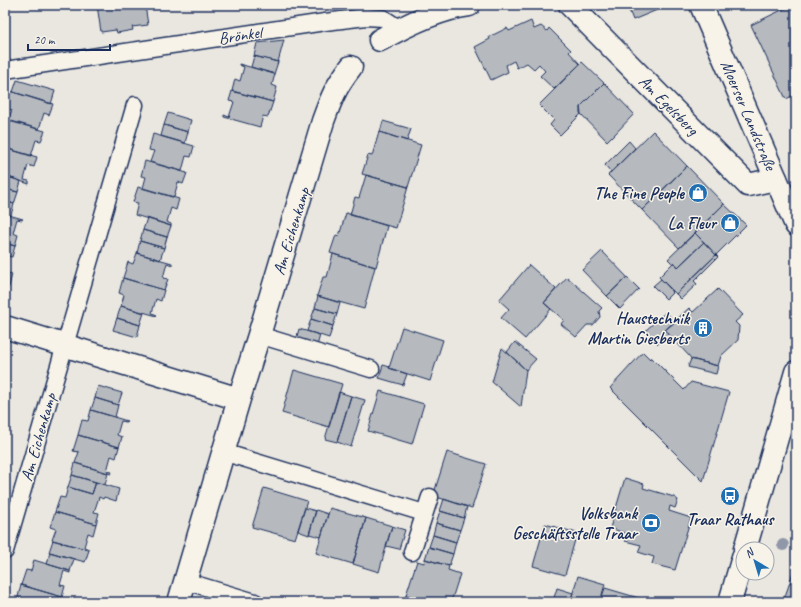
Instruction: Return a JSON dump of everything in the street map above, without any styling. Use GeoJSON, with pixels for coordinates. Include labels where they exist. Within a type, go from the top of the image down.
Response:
{"type":"FeatureCollection","features":[{"type":"Feature","properties":{"kind":"street"},"geometry":{"type":"LineString","coordinates":[[380,40],[400,28],[439,13],[469,5]]}},
{"type":"Feature","properties":{"kind":"street","name":"Am Egelsberg"},"geometry":{"type":"LineString","coordinates":[[570,5],[748,185],[776,179]]}},
{"type":"Feature","properties":{"kind":"street","name":"Moerser Landstraße"},"geometry":{"type":"LineString","coordinates":[[701,5],[796,225]]}},
{"type":"Feature","properties":{"kind":"street","name":"Am Eichenkamp"},"geometry":{"type":"LineString","coordinates":[[179,602],[323,122],[340,81],[351,67]]}},
{"type":"Feature","properties":{"kind":"street"},"geometry":{"type":"LineString","coordinates":[[5,327],[239,399]]}},
{"type":"Feature","properties":{"kind":"street"},"geometry":{"type":"LineString","coordinates":[[747,541],[796,372]]}},
{"type":"Feature","properties":{"kind":"street"},"geometry":{"type":"LineString","coordinates":[[730,602],[736,581]]}},
{"type":"Feature","properties":{"kind":"lane","name":"Brönkel"},"geometry":{"type":"LineString","coordinates":[[5,70],[366,17],[383,18],[400,28]]}},
{"type":"Feature","properties":{"kind":"lane","name":"Am Eichenkamp"},"geometry":{"type":"LineString","coordinates":[[5,552],[135,105]]}},
{"type":"Feature","properties":{"kind":"lane"},"geometry":{"type":"LineString","coordinates":[[259,335],[372,369]]}},
{"type":"Feature","properties":{"kind":"lane"},"geometry":{"type":"LineString","coordinates":[[223,452],[424,513]]}},
{"type":"Feature","properties":{"kind":"lane"},"geometry":{"type":"LineString","coordinates":[[412,552],[430,497]]}},
{"type":"Feature","properties":{"kind":"lane"},"geometry":{"type":"LineString","coordinates":[[185,581],[255,602]]}},
{"type":"Feature","properties":{"kind":"building"},"geometry":{"type":"Polygon","coordinates":[[[97,5],[145,5],[148,25],[132,27],[133,30],[117,33],[116,30],[101,32],[97,5]]]}},
{"type":"Feature","properties":{"kind":"building"},"geometry":{"type":"Polygon","coordinates":[[[627,5],[669,5],[633,20],[627,5]]]}},
{"type":"Feature","properties":{"kind":"building"},"geometry":{"type":"Polygon","coordinates":[[[792,5],[796,13],[796,94],[786,99],[751,25],[792,5]]]}},
{"type":"Feature","properties":{"kind":"building"},"geometry":{"type":"Polygon","coordinates":[[[531,21],[534,29],[541,26],[547,31],[549,28],[571,50],[569,52],[580,64],[554,89],[540,76],[545,71],[539,64],[534,69],[527,63],[517,68],[514,61],[506,65],[508,72],[491,80],[475,47],[490,39],[489,37],[507,28],[509,31],[531,21]]]}},
{"type":"Feature","properties":{"kind":"building"},"geometry":{"type":"Polygon","coordinates":[[[284,40],[278,62],[254,56],[257,43],[284,40]]]}},
{"type":"Feature","properties":{"kind":"building"},"geometry":{"type":"Polygon","coordinates":[[[254,56],[278,62],[274,74],[251,67],[254,56]]]}},
{"type":"Feature","properties":{"kind":"building"},"geometry":{"type":"Polygon","coordinates":[[[582,62],[604,83],[580,107],[581,114],[560,135],[550,125],[554,120],[539,105],[582,62]]]}},
{"type":"Feature","properties":{"kind":"building"},"geometry":{"type":"Polygon","coordinates":[[[239,64],[275,74],[272,85],[277,87],[273,102],[232,91],[235,79],[240,81],[244,67],[239,64]]]}},
{"type":"Feature","properties":{"kind":"building"},"geometry":{"type":"Polygon","coordinates":[[[17,80],[55,91],[51,104],[13,92],[17,80]]]}},
{"type":"Feature","properties":{"kind":"building"},"geometry":{"type":"Polygon","coordinates":[[[604,83],[634,114],[613,137],[612,136],[607,141],[580,113],[580,107],[604,83]]]}},
{"type":"Feature","properties":{"kind":"building"},"geometry":{"type":"Polygon","coordinates":[[[10,91],[53,104],[49,115],[44,113],[39,129],[8,120],[12,110],[6,108],[10,91]]]}},
{"type":"Feature","properties":{"kind":"building"},"geometry":{"type":"Polygon","coordinates":[[[232,91],[273,102],[268,117],[263,116],[260,127],[224,117],[224,115],[229,117],[234,102],[229,101],[232,91]]]}},
{"type":"Feature","properties":{"kind":"building"},"geometry":{"type":"Polygon","coordinates":[[[168,113],[191,120],[188,132],[164,125],[168,113]]]}},
{"type":"Feature","properties":{"kind":"building"},"geometry":{"type":"Polygon","coordinates":[[[5,120],[45,131],[41,141],[36,140],[31,156],[5,148],[5,120]]]}},
{"type":"Feature","properties":{"kind":"building"},"geometry":{"type":"Polygon","coordinates":[[[383,121],[411,129],[407,141],[380,132],[383,121]]]}},
{"type":"Feature","properties":{"kind":"building"},"geometry":{"type":"Polygon","coordinates":[[[164,125],[188,132],[185,143],[161,136],[164,125]]]}},
{"type":"Feature","properties":{"kind":"building"},"geometry":{"type":"Polygon","coordinates":[[[653,131],[687,166],[642,210],[608,175],[653,131]]]}},
{"type":"Feature","properties":{"kind":"building"},"geometry":{"type":"Polygon","coordinates":[[[379,132],[421,145],[408,187],[362,174],[368,155],[372,156],[379,132]]]}},
{"type":"Feature","properties":{"kind":"building"},"geometry":{"type":"Polygon","coordinates":[[[153,134],[194,146],[191,157],[186,156],[182,171],[150,162],[154,151],[149,150],[153,134]]]}},
{"type":"Feature","properties":{"kind":"building"},"geometry":{"type":"Polygon","coordinates":[[[629,141],[635,148],[611,172],[605,165],[629,141]]]}},
{"type":"Feature","properties":{"kind":"building"},"geometry":{"type":"Polygon","coordinates":[[[5,148],[37,157],[34,167],[28,165],[24,180],[29,181],[29,184],[5,176],[5,148]]]}},
{"type":"Feature","properties":{"kind":"building"},"geometry":{"type":"Polygon","coordinates":[[[145,161],[187,173],[183,184],[178,182],[174,197],[143,188],[146,177],[141,176],[145,161]]]}},
{"type":"Feature","properties":{"kind":"building"},"geometry":{"type":"Polygon","coordinates":[[[687,166],[724,204],[679,248],[642,210],[687,166]]]}},
{"type":"Feature","properties":{"kind":"building"},"geometry":{"type":"Polygon","coordinates":[[[366,175],[408,187],[396,228],[350,215],[355,197],[359,198],[366,175]]]}},
{"type":"Feature","properties":{"kind":"building"},"geometry":{"type":"Polygon","coordinates":[[[5,176],[21,181],[18,192],[5,189],[5,176]]]}},
{"type":"Feature","properties":{"kind":"building"},"geometry":{"type":"Polygon","coordinates":[[[138,187],[179,199],[176,210],[171,208],[167,222],[171,224],[171,226],[135,215],[138,203],[133,202],[138,187]]]}},
{"type":"Feature","properties":{"kind":"building"},"geometry":{"type":"Polygon","coordinates":[[[5,189],[18,192],[14,204],[5,201],[5,189]]]}},
{"type":"Feature","properties":{"kind":"building"},"geometry":{"type":"Polygon","coordinates":[[[5,201],[14,204],[11,215],[5,214],[5,201]]]}},
{"type":"Feature","properties":{"kind":"building"},"geometry":{"type":"Polygon","coordinates":[[[724,204],[746,225],[716,255],[695,233],[724,204]]]}},
{"type":"Feature","properties":{"kind":"building"},"geometry":{"type":"Polygon","coordinates":[[[346,213],[387,226],[376,267],[330,253],[336,235],[339,236],[346,213]]]}},
{"type":"Feature","properties":{"kind":"building"},"geometry":{"type":"Polygon","coordinates":[[[5,214],[23,219],[17,219],[13,233],[18,235],[15,246],[5,243],[5,214]]]}},
{"type":"Feature","properties":{"kind":"building"},"geometry":{"type":"Polygon","coordinates":[[[147,218],[171,226],[167,237],[143,230],[147,218]]]}},
{"type":"Feature","properties":{"kind":"building"},"geometry":{"type":"Polygon","coordinates":[[[143,230],[167,237],[164,248],[140,241],[143,230]]]}},
{"type":"Feature","properties":{"kind":"building"},"geometry":{"type":"Polygon","coordinates":[[[695,233],[704,242],[678,267],[674,262],[673,264],[668,259],[695,233]]]}},
{"type":"Feature","properties":{"kind":"building"},"geometry":{"type":"Polygon","coordinates":[[[140,241],[164,248],[160,260],[137,253],[140,241]]]}},
{"type":"Feature","properties":{"kind":"building"},"geometry":{"type":"Polygon","coordinates":[[[704,242],[716,255],[676,294],[659,277],[674,262],[678,267],[704,242]]]}},
{"type":"Feature","properties":{"kind":"building"},"geometry":{"type":"Polygon","coordinates":[[[5,243],[15,246],[12,257],[7,256],[5,262],[5,243]]]}},
{"type":"Feature","properties":{"kind":"building"},"geometry":{"type":"Polygon","coordinates":[[[602,251],[627,277],[607,296],[582,270],[602,251]]]}},
{"type":"Feature","properties":{"kind":"building"},"geometry":{"type":"Polygon","coordinates":[[[137,253],[172,263],[172,265],[167,263],[163,278],[168,279],[164,290],[123,278],[128,262],[133,264],[137,253]]]}},
{"type":"Feature","properties":{"kind":"building"},"geometry":{"type":"Polygon","coordinates":[[[333,254],[375,267],[364,309],[317,296],[323,277],[327,277],[333,254]]]}},
{"type":"Feature","properties":{"kind":"building"},"geometry":{"type":"Polygon","coordinates":[[[716,255],[718,257],[694,281],[697,284],[681,299],[676,294],[716,255]]]}},
{"type":"Feature","properties":{"kind":"building"},"geometry":{"type":"Polygon","coordinates":[[[529,265],[556,289],[544,303],[551,309],[525,339],[501,318],[509,309],[499,300],[529,265]]]}},
{"type":"Feature","properties":{"kind":"building"},"geometry":{"type":"Polygon","coordinates":[[[5,272],[12,274],[9,287],[5,285],[5,272]]]}},
{"type":"Feature","properties":{"kind":"building"},"geometry":{"type":"Polygon","coordinates":[[[567,277],[602,308],[599,311],[600,317],[593,325],[587,325],[576,337],[561,324],[564,320],[544,303],[567,277]]]}},
{"type":"Feature","properties":{"kind":"building"},"geometry":{"type":"Polygon","coordinates":[[[627,277],[639,289],[620,309],[607,296],[627,277]]]}},
{"type":"Feature","properties":{"kind":"building"},"geometry":{"type":"Polygon","coordinates":[[[123,278],[164,290],[161,301],[156,299],[152,313],[157,316],[121,306],[124,295],[119,293],[123,278]]]}},
{"type":"Feature","properties":{"kind":"building"},"geometry":{"type":"Polygon","coordinates":[[[661,279],[673,292],[666,299],[653,286],[661,279]]]}},
{"type":"Feature","properties":{"kind":"building","name":"Haustechnik Martin Giesberts"},"geometry":{"type":"Polygon","coordinates":[[[718,289],[743,315],[735,322],[739,326],[738,340],[721,356],[718,366],[691,359],[665,330],[689,308],[693,312],[718,289]]]}},
{"type":"Feature","properties":{"kind":"building"},"geometry":{"type":"Polygon","coordinates":[[[318,296],[340,303],[337,314],[315,308],[318,296]]]}},
{"type":"Feature","properties":{"kind":"building"},"geometry":{"type":"Polygon","coordinates":[[[121,306],[144,313],[140,325],[117,318],[121,306]]]}},
{"type":"Feature","properties":{"kind":"building"},"geometry":{"type":"Polygon","coordinates":[[[315,308],[337,314],[333,326],[311,319],[315,308]]]}},
{"type":"Feature","properties":{"kind":"building"},"geometry":{"type":"Polygon","coordinates":[[[666,312],[675,322],[665,330],[669,333],[658,344],[645,331],[666,312]]]}},
{"type":"Feature","properties":{"kind":"building"},"geometry":{"type":"Polygon","coordinates":[[[117,318],[140,325],[137,337],[113,330],[117,318]]]}},
{"type":"Feature","properties":{"kind":"building"},"geometry":{"type":"Polygon","coordinates":[[[311,319],[333,326],[329,338],[307,331],[311,319]]]}},
{"type":"Feature","properties":{"kind":"building"},"geometry":{"type":"Polygon","coordinates":[[[402,327],[443,340],[430,381],[389,368],[402,327]]]}},
{"type":"Feature","properties":{"kind":"building"},"geometry":{"type":"Polygon","coordinates":[[[299,329],[320,335],[317,346],[296,340],[299,329]]]}},
{"type":"Feature","properties":{"kind":"building"},"geometry":{"type":"Polygon","coordinates":[[[515,342],[536,359],[526,370],[507,352],[515,342]]]}},
{"type":"Feature","properties":{"kind":"building"},"geometry":{"type":"Polygon","coordinates":[[[502,348],[526,370],[521,407],[492,382],[502,348]]]}},
{"type":"Feature","properties":{"kind":"building"},"geometry":{"type":"Polygon","coordinates":[[[643,352],[650,359],[651,357],[684,390],[691,382],[729,392],[703,481],[610,388],[643,352]]]}},
{"type":"Feature","properties":{"kind":"building"},"geometry":{"type":"Polygon","coordinates":[[[691,359],[718,366],[716,374],[688,367],[691,359]]]}},
{"type":"Feature","properties":{"kind":"building"},"geometry":{"type":"Polygon","coordinates":[[[383,365],[407,374],[403,385],[379,378],[383,365]]]}},
{"type":"Feature","properties":{"kind":"building"},"geometry":{"type":"Polygon","coordinates":[[[294,370],[342,384],[329,427],[282,413],[294,370]]]}},
{"type":"Feature","properties":{"kind":"building"},"geometry":{"type":"Polygon","coordinates":[[[98,386],[122,393],[118,405],[95,398],[98,386]]]}},
{"type":"Feature","properties":{"kind":"building"},"geometry":{"type":"Polygon","coordinates":[[[380,391],[424,404],[412,444],[368,431],[380,391]]]}},
{"type":"Feature","properties":{"kind":"building"},"geometry":{"type":"Polygon","coordinates":[[[339,392],[351,396],[337,442],[325,439],[339,392]]]}},
{"type":"Feature","properties":{"kind":"building"},"geometry":{"type":"Polygon","coordinates":[[[351,396],[365,400],[351,447],[337,442],[351,396]]]}},
{"type":"Feature","properties":{"kind":"building"},"geometry":{"type":"Polygon","coordinates":[[[95,398],[118,405],[115,417],[91,410],[95,398]]]}},
{"type":"Feature","properties":{"kind":"building"},"geometry":{"type":"Polygon","coordinates":[[[91,410],[127,421],[121,421],[117,435],[122,437],[119,447],[78,435],[82,420],[88,421],[91,410]]]}},
{"type":"Feature","properties":{"kind":"building"},"geometry":{"type":"Polygon","coordinates":[[[78,435],[119,447],[116,458],[111,456],[107,471],[112,472],[111,474],[75,463],[79,452],[73,451],[78,435]]]}},
{"type":"Feature","properties":{"kind":"building"},"geometry":{"type":"Polygon","coordinates":[[[447,452],[486,464],[472,508],[433,496],[447,452]]]}},
{"type":"Feature","properties":{"kind":"building"},"geometry":{"type":"Polygon","coordinates":[[[75,463],[108,473],[105,485],[72,475],[75,463]]]}},
{"type":"Feature","properties":{"kind":"building"},"geometry":{"type":"Polygon","coordinates":[[[72,475],[96,482],[92,494],[68,487],[72,475]]]}},
{"type":"Feature","properties":{"kind":"building","name":"Volksbank Geschäftsstelle Traar"},"geometry":{"type":"Polygon","coordinates":[[[625,478],[644,484],[643,488],[674,497],[678,500],[675,508],[670,506],[669,511],[691,518],[675,570],[652,564],[654,557],[638,552],[641,545],[625,541],[627,534],[610,528],[625,478]]]}},
{"type":"Feature","properties":{"kind":"building"},"geometry":{"type":"Polygon","coordinates":[[[96,482],[119,489],[116,501],[99,497],[94,512],[99,513],[96,524],[55,512],[60,497],[65,498],[68,487],[92,494],[96,482]]]}},
{"type":"Feature","properties":{"kind":"building"},"geometry":{"type":"Polygon","coordinates":[[[264,488],[307,501],[295,539],[252,527],[264,488]]]}},
{"type":"Feature","properties":{"kind":"building"},"geometry":{"type":"Polygon","coordinates":[[[444,499],[467,507],[464,518],[440,511],[444,499]]]}},
{"type":"Feature","properties":{"kind":"building"},"geometry":{"type":"Polygon","coordinates":[[[305,508],[316,511],[309,535],[298,531],[305,508]]]}},
{"type":"Feature","properties":{"kind":"building"},"geometry":{"type":"Polygon","coordinates":[[[330,508],[366,518],[353,564],[316,553],[330,508]]]}},
{"type":"Feature","properties":{"kind":"building"},"geometry":{"type":"Polygon","coordinates":[[[316,510],[328,514],[321,537],[309,534],[316,510]]]}},
{"type":"Feature","properties":{"kind":"building"},"geometry":{"type":"Polygon","coordinates":[[[440,511],[464,518],[460,530],[436,523],[440,511]]]}},
{"type":"Feature","properties":{"kind":"building"},"geometry":{"type":"Polygon","coordinates":[[[55,512],[96,524],[93,535],[88,533],[84,547],[89,550],[52,540],[56,529],[50,527],[55,512]]]}},
{"type":"Feature","properties":{"kind":"building"},"geometry":{"type":"Polygon","coordinates":[[[366,518],[392,526],[379,572],[353,564],[366,518]]]}},
{"type":"Feature","properties":{"kind":"building"},"geometry":{"type":"Polygon","coordinates":[[[436,523],[460,530],[456,542],[433,535],[436,523]]]}},
{"type":"Feature","properties":{"kind":"building"},"geometry":{"type":"Polygon","coordinates":[[[545,524],[577,533],[565,575],[533,566],[545,524]]]}},
{"type":"Feature","properties":{"kind":"building"},"geometry":{"type":"Polygon","coordinates":[[[392,526],[405,530],[399,549],[386,546],[392,526]]]}},
{"type":"Feature","properties":{"kind":"building"},"geometry":{"type":"Polygon","coordinates":[[[433,535],[456,542],[453,554],[429,547],[433,535]]]}},
{"type":"Feature","properties":{"kind":"building"},"geometry":{"type":"Polygon","coordinates":[[[53,540],[89,550],[85,562],[49,552],[53,540]]]}},
{"type":"Feature","properties":{"kind":"building"},"geometry":{"type":"Polygon","coordinates":[[[429,547],[453,554],[449,566],[425,559],[429,547]]]}},
{"type":"Feature","properties":{"kind":"building"},"geometry":{"type":"Polygon","coordinates":[[[50,552],[74,559],[70,571],[47,564],[50,552]]]}},
{"type":"Feature","properties":{"kind":"building"},"geometry":{"type":"Polygon","coordinates":[[[425,559],[449,566],[448,570],[460,574],[451,602],[430,602],[406,595],[417,561],[424,563],[425,559]]]}},
{"type":"Feature","properties":{"kind":"building"},"geometry":{"type":"Polygon","coordinates":[[[34,560],[70,571],[70,573],[64,571],[60,585],[65,586],[62,597],[21,585],[26,570],[31,571],[34,560]]]}},
{"type":"Feature","properties":{"kind":"building"},"geometry":{"type":"Polygon","coordinates":[[[796,561],[796,584],[790,582],[796,561]]]}},
{"type":"Feature","properties":{"kind":"building"},"geometry":{"type":"Polygon","coordinates":[[[578,576],[605,584],[600,602],[570,602],[578,576]]]}},
{"type":"Feature","properties":{"kind":"building"},"geometry":{"type":"Polygon","coordinates":[[[790,582],[796,584],[796,602],[783,602],[790,582]]]}},
{"type":"Feature","properties":{"kind":"building"},"geometry":{"type":"Polygon","coordinates":[[[21,585],[62,597],[61,602],[17,601],[21,585]]]}},
{"type":"Feature","properties":{"kind":"building"},"geometry":{"type":"Polygon","coordinates":[[[557,588],[573,593],[570,602],[553,601],[557,588]]]}},
{"type":"Feature","properties":{"kind":"building"},"geometry":{"type":"Polygon","coordinates":[[[605,588],[649,601],[650,597],[666,602],[600,602],[605,588]]]}},
{"type":"Feature","properties":{"kind":"building"},"geometry":{"type":"Polygon","coordinates":[[[406,595],[430,602],[404,602],[406,595]]]}},
{"type":"Feature","properties":{"kind":"building"},"geometry":{"type":"Polygon","coordinates":[[[537,596],[553,601],[556,602],[536,602],[537,596]]]}},
{"type":"Feature","properties":{"kind":"place","name":"The Fine People"},"geometry":{"type":"Point","coordinates":[698,193]}},
{"type":"Feature","properties":{"kind":"place","name":"La Fleur"},"geometry":{"type":"Point","coordinates":[730,223]}},
{"type":"Feature","properties":{"kind":"place","name":"Haustechnik Martin Giesberts"},"geometry":{"type":"Point","coordinates":[703,328]}},
{"type":"Feature","properties":{"kind":"place","name":"Traar Rathaus"},"geometry":{"type":"Point","coordinates":[730,496]}},
{"type":"Feature","properties":{"kind":"place","name":"Volksbank Geschäftsstelle Traar"},"geometry":{"type":"Point","coordinates":[651,523]}}]}
